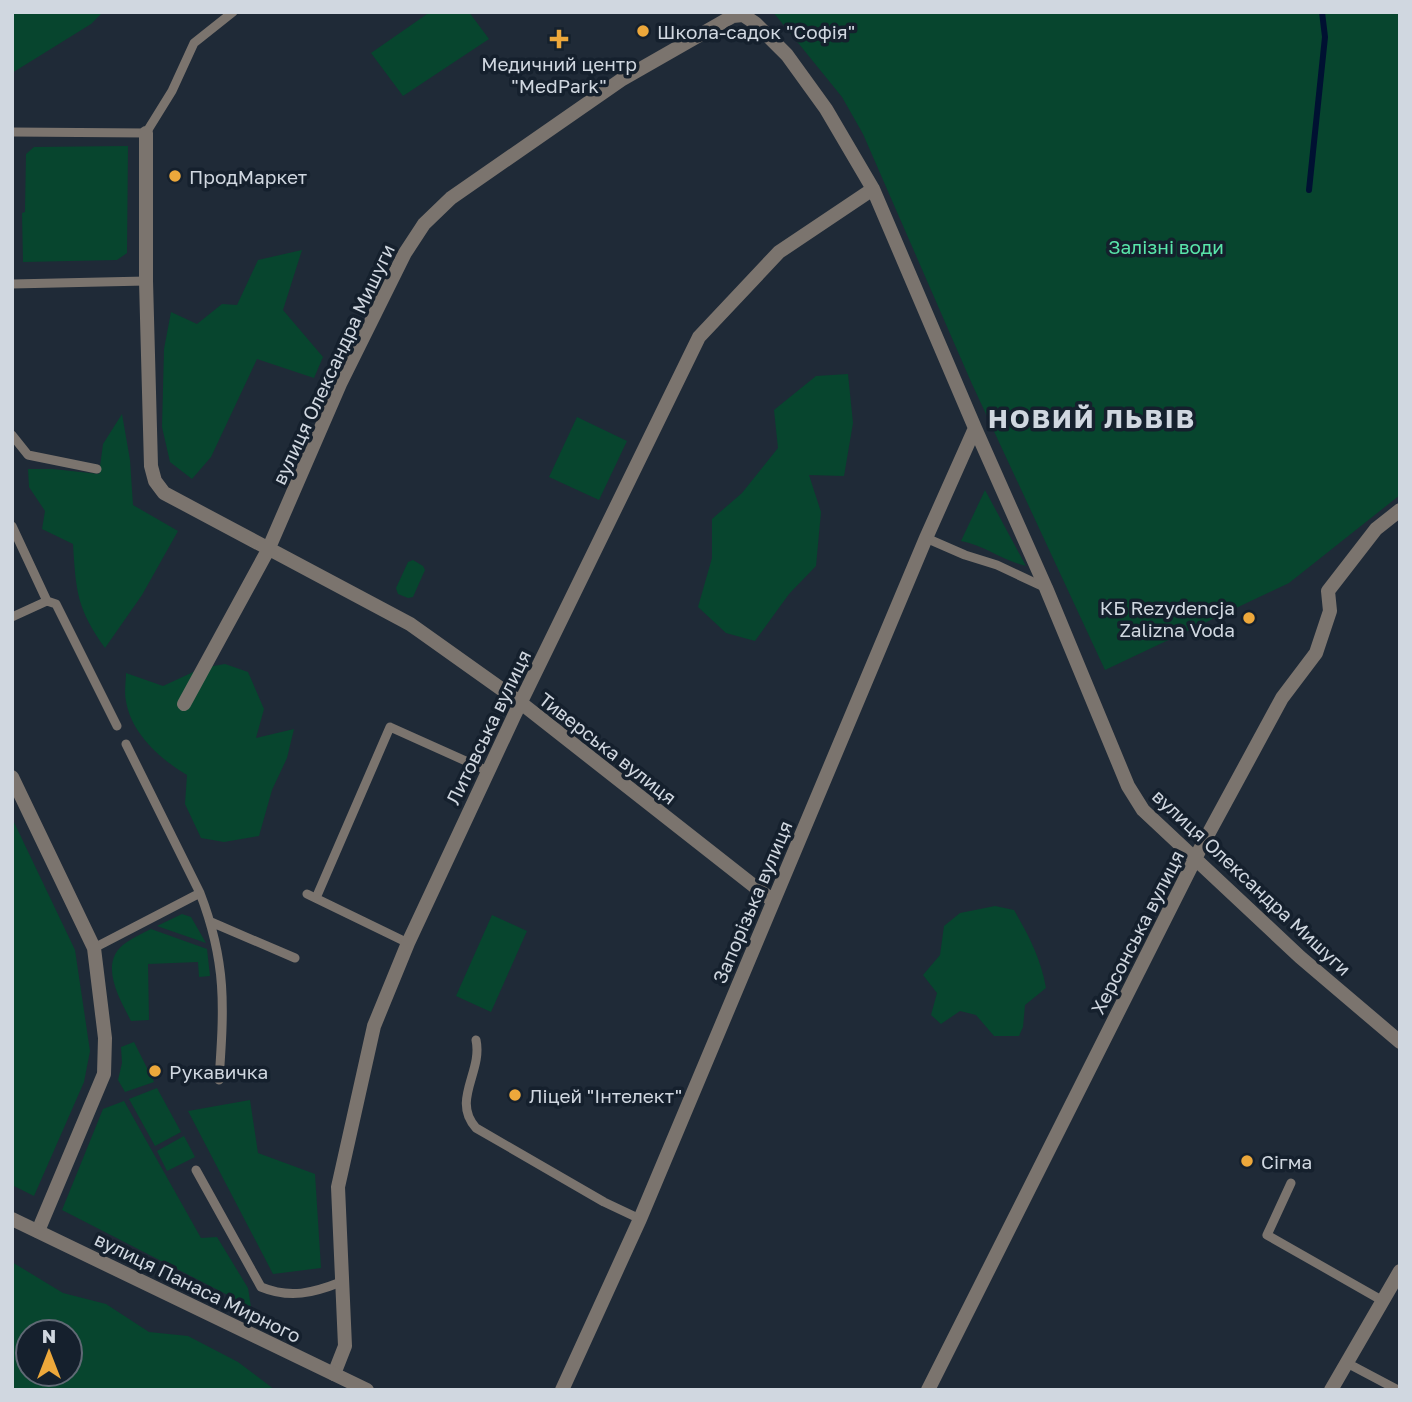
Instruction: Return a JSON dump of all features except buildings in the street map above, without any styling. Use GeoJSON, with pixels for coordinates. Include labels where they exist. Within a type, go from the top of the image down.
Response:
{"type":"FeatureCollection","features":[{"type":"Feature","properties":{"kind":"street","name":"вулиця Олександра Мишуги"},"geometry":{"type":"LineString","coordinates":[[188,705],[268,550],[340,384],[405,253],[424,224],[451,198],[621,80],[733,16],[743,15],[788,55],[826,109],[873,189],[1046,588],[1128,786],[1143,810],[1300,957],[1400,1042]]}},
{"type":"Feature","properties":{"kind":"street"},"geometry":{"type":"LineString","coordinates":[[145,133],[151,466],[155,481],[164,493],[268,550]]}},
{"type":"Feature","properties":{"kind":"street","name":"Литовська вулиця"},"geometry":{"type":"LineString","coordinates":[[334,1374],[345,1346],[338,1187],[374,1026],[408,943],[488,771],[699,337],[779,252],[873,189]]}},
{"type":"Feature","properties":{"kind":"street","name":"Запорізька вулиця"},"geometry":{"type":"LineString","coordinates":[[562,1390],[640,1219],[926,538],[975,428]]}},
{"type":"Feature","properties":{"kind":"street","name":"Херсонська вулиця"},"geometry":{"type":"LineString","coordinates":[[928,1390],[1195,860],[1282,698],[1316,653],[1330,611],[1328,591],[1376,529],[1400,510]]}},
{"type":"Feature","properties":{"kind":"street","name":"Тиверська вулиця"},"geometry":{"type":"LineString","coordinates":[[268,550],[410,624],[521,703],[773,901]]}},
{"type":"Feature","properties":{"kind":"street"},"geometry":{"type":"LineString","coordinates":[[12,777],[94,948],[105,1038],[104,1074],[38,1231]]}},
{"type":"Feature","properties":{"kind":"street","name":"вулиця Панаса Мирного"},"geometry":{"type":"LineString","coordinates":[[12,1219],[367,1390]]}},
{"type":"Feature","properties":{"kind":"street"},"geometry":{"type":"LineString","coordinates":[[1331,1390],[1400,1271]]}},
{"type":"Feature","properties":{"kind":"lane"},"geometry":{"type":"LineString","coordinates":[[12,132],[145,133],[172,91],[194,43],[233,12]]}},
{"type":"Feature","properties":{"kind":"lane"},"geometry":{"type":"LineString","coordinates":[[12,284],[146,281]]}},
{"type":"Feature","properties":{"kind":"lane"},"geometry":{"type":"LineString","coordinates":[[12,435],[29,455],[97,470]]}},
{"type":"Feature","properties":{"kind":"lane"},"geometry":{"type":"LineString","coordinates":[[12,526],[47,601]]}},
{"type":"Feature","properties":{"kind":"lane"},"geometry":{"type":"LineString","coordinates":[[926,538],[997,565],[1046,588]]}},
{"type":"Feature","properties":{"kind":"lane"},"geometry":{"type":"LineString","coordinates":[[12,617],[47,601],[56,604],[117,726]]}},
{"type":"Feature","properties":{"kind":"lane"},"geometry":{"type":"LineString","coordinates":[[408,943],[312,896],[390,727],[488,771]]}},
{"type":"Feature","properties":{"kind":"lane"},"geometry":{"type":"LineString","coordinates":[[126,744],[200,893],[218,944],[223,984],[219,1080]]}},
{"type":"Feature","properties":{"kind":"lane"},"geometry":{"type":"LineString","coordinates":[[94,948],[200,893]]}},
{"type":"Feature","properties":{"kind":"lane"},"geometry":{"type":"LineString","coordinates":[[211,922],[295,958]]}},
{"type":"Feature","properties":{"kind":"lane"},"geometry":{"type":"LineString","coordinates":[[476,1040],[477,1060],[466,1097],[465,1111],[476,1128],[604,1202],[640,1219]]}},
{"type":"Feature","properties":{"kind":"lane"},"geometry":{"type":"LineString","coordinates":[[196,1170],[261,1287],[278,1294],[296,1294],[341,1282]]}},
{"type":"Feature","properties":{"kind":"lane"},"geometry":{"type":"LineString","coordinates":[[1292,1183],[1267,1235],[1383,1301]]}},
{"type":"Feature","properties":{"kind":"lane"},"geometry":{"type":"LineString","coordinates":[[1347,1363],[1398,1390]]}},
{"type":"Feature","properties":{"kind":"green space"},"geometry":{"type":"Polygon","coordinates":[[[12,12],[103,12],[91,24],[12,73],[12,12]]]}},
{"type":"Feature","properties":{"kind":"green space"},"geometry":{"type":"Polygon","coordinates":[[[430,12],[469,12],[489,39],[403,96],[371,53],[430,12]]]}},
{"type":"Feature","properties":{"kind":"green space","name":"Залізні води"},"geometry":{"type":"Polygon","coordinates":[[[773,12],[1400,12],[1400,495],[1289,583],[1105,670],[972,384],[863,134],[842,97],[773,12]]]}},
{"type":"Feature","properties":{"kind":"green space"},"geometry":{"type":"Polygon","coordinates":[[[128,146],[127,253],[117,260],[23,262],[22,213],[25,212],[26,154],[34,147],[128,146]]]}},
{"type":"Feature","properties":{"kind":"green space"},"geometry":{"type":"Polygon","coordinates":[[[302,250],[283,310],[323,357],[314,378],[257,359],[211,457],[192,479],[170,462],[162,427],[164,349],[171,312],[197,324],[222,304],[237,305],[258,260],[302,250]]]}},
{"type":"Feature","properties":{"kind":"green space"},"geometry":{"type":"Polygon","coordinates":[[[848,374],[853,423],[844,476],[809,475],[821,512],[816,566],[789,594],[755,641],[726,633],[698,607],[712,558],[712,519],[742,493],[778,448],[774,410],[816,376],[848,374]]]}},
{"type":"Feature","properties":{"kind":"green space"},"geometry":{"type":"Polygon","coordinates":[[[122,414],[130,460],[133,505],[178,531],[142,595],[105,648],[83,611],[75,575],[73,544],[42,529],[45,511],[29,487],[28,469],[99,474],[103,444],[122,414]]]}},
{"type":"Feature","properties":{"kind":"green space"},"geometry":{"type":"Polygon","coordinates":[[[577,417],[627,441],[599,500],[549,477],[577,417]]]}},
{"type":"Feature","properties":{"kind":"green space"},"geometry":{"type":"Polygon","coordinates":[[[985,490],[1026,566],[961,541],[985,490]]]}},
{"type":"Feature","properties":{"kind":"green space"},"geometry":{"type":"Polygon","coordinates":[[[413,560],[425,570],[413,597],[408,598],[398,594],[396,588],[408,562],[413,560]]]}},
{"type":"Feature","properties":{"kind":"green space"},"geometry":{"type":"Polygon","coordinates":[[[225,664],[248,672],[264,709],[256,738],[294,729],[287,758],[272,790],[259,836],[224,842],[201,838],[185,804],[187,775],[157,753],[140,734],[129,713],[125,691],[126,673],[163,686],[202,668],[225,664]]]}},
{"type":"Feature","properties":{"kind":"green space"},"geometry":{"type":"Polygon","coordinates":[[[12,818],[75,950],[90,1051],[84,1082],[34,1196],[12,1185],[12,818]]]}},
{"type":"Feature","properties":{"kind":"green space"},"geometry":{"type":"Polygon","coordinates":[[[995,906],[1014,910],[1034,948],[1046,988],[1025,1005],[1023,1027],[1019,1036],[994,1036],[976,1015],[960,1011],[941,1024],[931,1015],[937,993],[923,975],[940,955],[944,926],[960,913],[995,906]]]}},
{"type":"Feature","properties":{"kind":"green space"},"geometry":{"type":"Polygon","coordinates":[[[182,914],[191,917],[206,943],[157,926],[182,914]]]}},
{"type":"Feature","properties":{"kind":"green space"},"geometry":{"type":"Polygon","coordinates":[[[492,915],[527,931],[491,1012],[456,996],[492,915]]]}},
{"type":"Feature","properties":{"kind":"green space"},"geometry":{"type":"Polygon","coordinates":[[[151,929],[207,949],[210,976],[199,977],[198,962],[148,964],[149,1020],[131,1021],[113,980],[113,959],[127,942],[151,929]]]}},
{"type":"Feature","properties":{"kind":"green space"},"geometry":{"type":"Polygon","coordinates":[[[134,1042],[154,1082],[125,1092],[118,1080],[122,1063],[121,1047],[134,1042]]]}},
{"type":"Feature","properties":{"kind":"green space"},"geometry":{"type":"Polygon","coordinates":[[[157,1088],[181,1132],[155,1146],[129,1099],[157,1088]]]}},
{"type":"Feature","properties":{"kind":"green space"},"geometry":{"type":"Polygon","coordinates":[[[250,1100],[258,1153],[315,1174],[321,1268],[273,1274],[188,1111],[250,1100]]]}},
{"type":"Feature","properties":{"kind":"green space"},"geometry":{"type":"Polygon","coordinates":[[[124,1101],[201,1238],[217,1237],[248,1288],[251,1307],[62,1210],[103,1109],[124,1101]]]}},
{"type":"Feature","properties":{"kind":"green space"},"geometry":{"type":"Polygon","coordinates":[[[184,1136],[195,1157],[167,1171],[157,1151],[184,1136]]]}},
{"type":"Feature","properties":{"kind":"green space"},"geometry":{"type":"Polygon","coordinates":[[[12,1262],[63,1293],[106,1304],[149,1332],[188,1336],[238,1362],[275,1390],[12,1390],[12,1262]]]}},
{"type":"Feature","properties":{"kind":"waterway"},"geometry":{"type":"LineString","coordinates":[[1309,190],[1325,37],[1322,12]]}},
{"type":"Feature","properties":{"kind":"place","name":"Школа-садок \"Софія\""},"geometry":{"type":"Point","coordinates":[643,31]}},
{"type":"Feature","properties":{"kind":"place","name":"Медичний центр \"MedPark\""},"geometry":{"type":"Point","coordinates":[559,39]}},
{"type":"Feature","properties":{"kind":"place","name":"ПродМаркет"},"geometry":{"type":"Point","coordinates":[175,176]}},
{"type":"Feature","properties":{"kind":"place","name":"КБ Rezydencja Zalizna Voda"},"geometry":{"type":"Point","coordinates":[1249,618]}},
{"type":"Feature","properties":{"kind":"place","name":"Рукавичка"},"geometry":{"type":"Point","coordinates":[155,1071]}},
{"type":"Feature","properties":{"kind":"place","name":"Ліцей \"Інтелект\""},"geometry":{"type":"Point","coordinates":[515,1095]}},
{"type":"Feature","properties":{"kind":"place","name":"Сігма"},"geometry":{"type":"Point","coordinates":[1247,1161]}},
{"type":"Feature","properties":{"kind":"district","name":"НОВИЙ ЛЬВІВ"},"geometry":{"type":"Point","coordinates":[1092,418]}}]}
